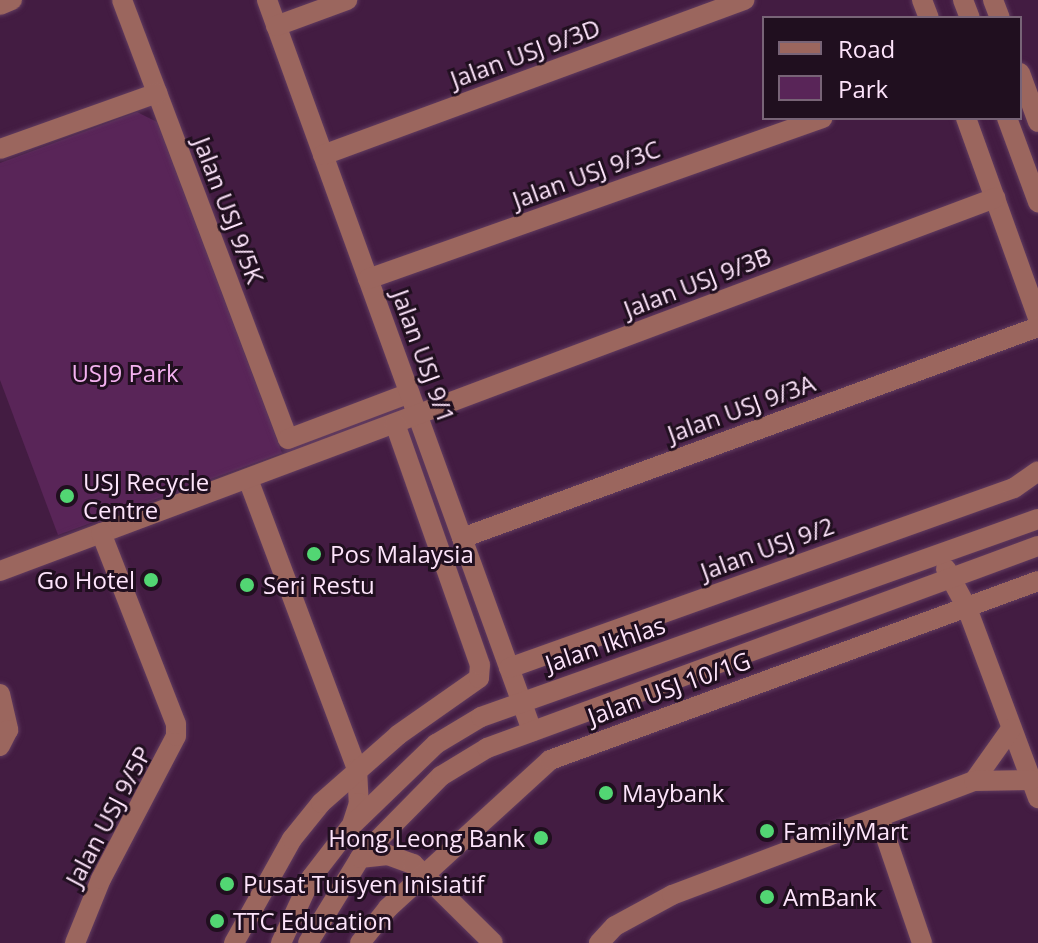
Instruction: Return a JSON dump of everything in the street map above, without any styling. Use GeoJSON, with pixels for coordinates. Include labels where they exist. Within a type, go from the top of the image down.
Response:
{"type":"FeatureCollection","features":[{"type":"Feature","properties":{"kind":"street"},"geometry":{"type":"LineString","coordinates":[[0,5],[12,0]]}},
{"type":"Feature","properties":{"kind":"street","name":"Jalan USJ 9/5K"},"geometry":{"type":"LineString","coordinates":[[122,0],[288,439],[410,393]]}},
{"type":"Feature","properties":{"kind":"street","name":"Jalan USJ 9/1"},"geometry":{"type":"LineString","coordinates":[[267,0],[532,731]]}},
{"type":"Feature","properties":{"kind":"street"},"geometry":{"type":"LineString","coordinates":[[276,26],[347,0]]}},
{"type":"Feature","properties":{"kind":"street","name":"Jalan USJ 9/3D"},"geometry":{"type":"LineString","coordinates":[[323,155],[744,0]]}},
{"type":"Feature","properties":{"kind":"street"},"geometry":{"type":"LineString","coordinates":[[1022,78],[1038,122]]}},
{"type":"Feature","properties":{"kind":"street"},"geometry":{"type":"LineString","coordinates":[[0,149],[157,93]]}},
{"type":"Feature","properties":{"kind":"street","name":"Jalan USJ 9/3C"},"geometry":{"type":"LineString","coordinates":[[368,279],[816,120]]}},
{"type":"Feature","properties":{"kind":"street"},"geometry":{"type":"LineString","coordinates":[[967,120],[1038,318]]}},
{"type":"Feature","properties":{"kind":"street"},"geometry":{"type":"LineString","coordinates":[[1008,120],[1038,202]]}},
{"type":"Feature","properties":{"kind":"street","name":"Jalan USJ 9/3B"},"geometry":{"type":"LineString","coordinates":[[0,571],[995,198]]}},
{"type":"Feature","properties":{"kind":"street","name":"Jalan USJ 9/3A"},"geometry":{"type":"LineString","coordinates":[[462,538],[1038,327]]}},
{"type":"Feature","properties":{"kind":"street"},"geometry":{"type":"LineString","coordinates":[[234,943],[292,839],[357,769],[468,690],[479,678],[480,665],[395,424]]}},
{"type":"Feature","properties":{"kind":"street","name":"Jalan USJ 9/2"},"geometry":{"type":"LineString","coordinates":[[509,668],[1014,488],[1038,471]]}},
{"type":"Feature","properties":{"kind":"street"},"geometry":{"type":"LineString","coordinates":[[248,479],[357,769],[359,803],[352,825]]}},
{"type":"Feature","properties":{"kind":"street","name":"Jalan Ikhlas"},"geometry":{"type":"LineString","coordinates":[[281,943],[311,878],[352,825],[393,781],[436,744],[481,717],[1038,519]]}},
{"type":"Feature","properties":{"kind":"street","name":"Jalan USJ 9/5P"},"geometry":{"type":"LineString","coordinates":[[75,943],[101,879],[176,736],[176,724],[101,533]]}},
{"type":"Feature","properties":{"kind":"street"},"geometry":{"type":"LineString","coordinates":[[308,943],[360,858],[441,776],[487,748],[1038,546]]}},
{"type":"Feature","properties":{"kind":"street"},"geometry":{"type":"LineString","coordinates":[[599,943],[615,926],[672,895],[880,820],[974,781],[1034,789],[967,608],[952,578],[946,568],[918,562]]}},
{"type":"Feature","properties":{"kind":"street","name":"Jalan USJ 10/1G"},"geometry":{"type":"LineString","coordinates":[[360,943],[388,908],[550,760],[1038,581]]}},
{"type":"Feature","properties":{"kind":"street"},"geometry":{"type":"LineString","coordinates":[[0,694],[8,730],[0,746]]}},
{"type":"Feature","properties":{"kind":"street"},"geometry":{"type":"LineString","coordinates":[[974,781],[1011,729]]}},
{"type":"Feature","properties":{"kind":"street"},"geometry":{"type":"LineString","coordinates":[[357,769],[378,782],[393,781]]}},
{"type":"Feature","properties":{"kind":"street"},"geometry":{"type":"LineString","coordinates":[[880,820],[922,943]]}},
{"type":"Feature","properties":{"kind":"street"},"geometry":{"type":"LineString","coordinates":[[360,858],[404,859],[493,943]]}},
{"type":"Feature","properties":{"kind":"green space","name":"USJ9 Park"},"geometry":{"type":"Polygon","coordinates":[[[137,112],[157,122],[282,453],[58,535],[0,380],[0,163],[137,112]]]}},
{"type":"Feature","properties":{"kind":"place","name":"USJ Recycle Centre"},"geometry":{"type":"Point","coordinates":[67,496]}},
{"type":"Feature","properties":{"kind":"place","name":"Pos Malaysia"},"geometry":{"type":"Point","coordinates":[314,554]}},
{"type":"Feature","properties":{"kind":"place","name":"Go Hotel"},"geometry":{"type":"Point","coordinates":[151,580]}},
{"type":"Feature","properties":{"kind":"place","name":"Seri Restu"},"geometry":{"type":"Point","coordinates":[247,585]}},
{"type":"Feature","properties":{"kind":"place","name":"Maybank"},"geometry":{"type":"Point","coordinates":[606,793]}},
{"type":"Feature","properties":{"kind":"place","name":"FamilyMart"},"geometry":{"type":"Point","coordinates":[767,831]}},
{"type":"Feature","properties":{"kind":"place","name":"Hong Leong Bank"},"geometry":{"type":"Point","coordinates":[541,838]}},
{"type":"Feature","properties":{"kind":"place","name":"Pusat Tuisyen Inisiatif"},"geometry":{"type":"Point","coordinates":[227,884]}},
{"type":"Feature","properties":{"kind":"place","name":"AmBank"},"geometry":{"type":"Point","coordinates":[767,897]}},
{"type":"Feature","properties":{"kind":"place","name":"TTC Education"},"geometry":{"type":"Point","coordinates":[217,921]}}]}
